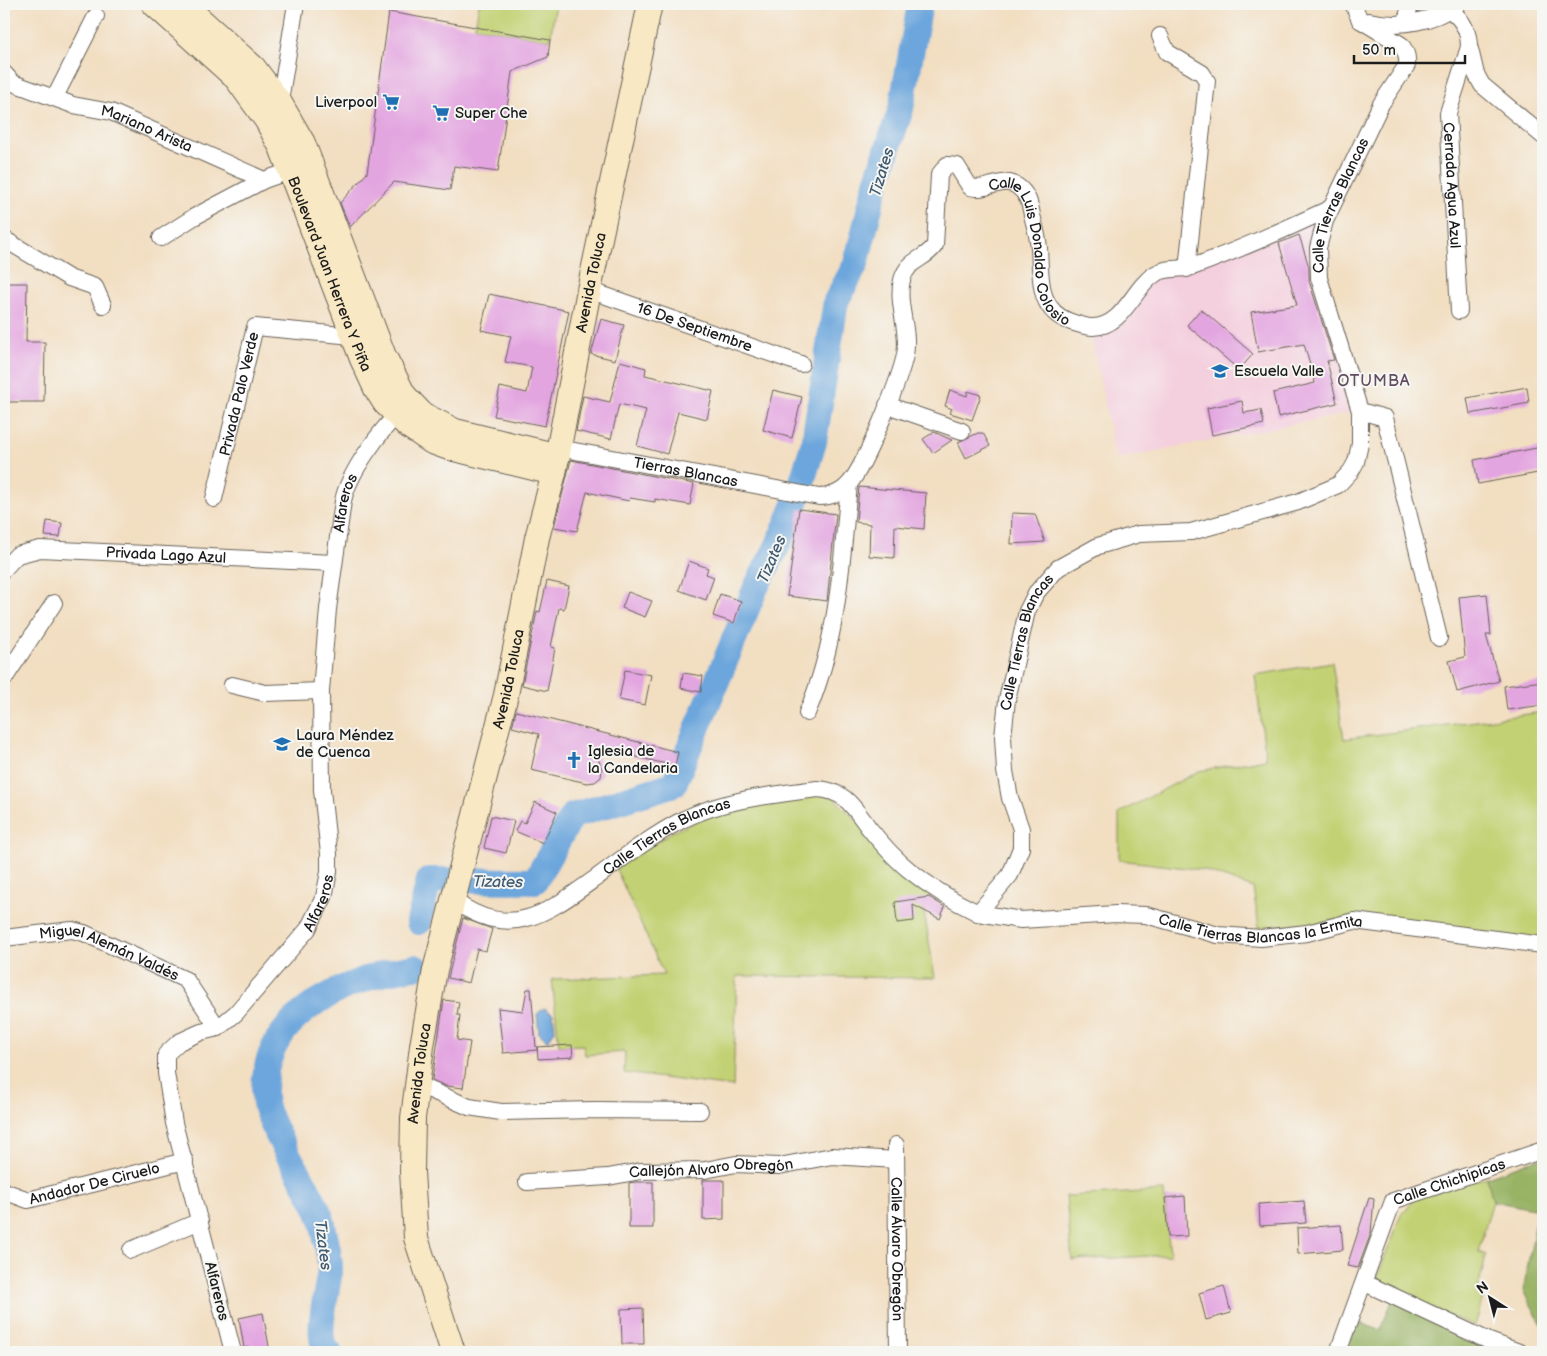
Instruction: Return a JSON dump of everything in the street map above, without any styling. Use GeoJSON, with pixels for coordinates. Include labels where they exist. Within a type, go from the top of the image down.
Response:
{"type":"FeatureCollection","features":[{"type":"Feature","properties":{"kind":"main road","name":"Boulevard Juan Herrera Y Piña"},"geometry":{"type":"LineString","coordinates":[[154,4],[236,78],[274,134],[353,336],[376,389],[403,409]]}},
{"type":"Feature","properties":{"kind":"main road","name":"Boulevard Juan Herrera Y Piña"},"geometry":{"type":"LineString","coordinates":[[183,4],[254,68],[280,103],[302,143],[384,356],[397,384],[403,409],[419,434],[446,447],[557,459]]}},
{"type":"Feature","properties":{"kind":"main road","name":"Avenida Toluca"},"geometry":{"type":"LineString","coordinates":[[453,1352],[416,1238],[412,1171],[413,1118],[435,970],[506,695],[537,538],[557,459],[589,290],[650,4]]}},
{"type":"Feature","properties":{"kind":"street"},"geometry":{"type":"LineString","coordinates":[[274,134],[296,4]]}},
{"type":"Feature","properties":{"kind":"street"},"geometry":{"type":"LineString","coordinates":[[1353,4],[1360,20],[1375,23],[1406,23],[1436,16],[1454,7],[1469,38],[1472,61],[1482,85],[1543,136]]}},
{"type":"Feature","properties":{"kind":"street"},"geometry":{"type":"LineString","coordinates":[[1406,23],[1410,4]]}},
{"type":"Feature","properties":{"kind":"street"},"geometry":{"type":"LineString","coordinates":[[55,97],[96,16]]}},
{"type":"Feature","properties":{"kind":"street","name":"Calle Tierras Blancas"},"geometry":{"type":"LineString","coordinates":[[457,887],[474,913],[497,920],[521,920],[533,917],[555,907],[643,844],[686,818],[748,799],[826,789],[844,796],[851,802],[882,843],[909,870],[936,890],[978,913],[1010,875],[1021,848],[1021,829],[1010,798],[1005,771],[1003,737],[1007,700],[1027,611],[1036,593],[1058,568],[1098,546],[1139,534],[1192,532],[1298,502],[1330,490],[1344,479],[1356,462],[1360,444],[1360,411],[1319,278],[1317,263],[1320,234],[1381,104],[1407,65],[1407,53],[1400,44],[1360,20]]}},
{"type":"Feature","properties":{"kind":"street"},"geometry":{"type":"LineString","coordinates":[[1160,36],[1167,52],[1202,73],[1208,81],[1187,269]]}},
{"type":"Feature","properties":{"kind":"street","name":"Cerrada Agua Azul"},"geometry":{"type":"LineString","coordinates":[[1459,311],[1448,113],[1469,47]]}},
{"type":"Feature","properties":{"kind":"street","name":"Mariano Arista"},"geometry":{"type":"LineString","coordinates":[[7,83],[55,97],[73,105],[111,112],[264,180]]}},
{"type":"Feature","properties":{"kind":"street","name":"Calle Luis Donaldo Colosio"},"geometry":{"type":"LineString","coordinates":[[813,495],[833,496],[849,484],[861,468],[887,405],[905,356],[907,331],[901,293],[902,279],[910,264],[928,254],[935,245],[939,176],[947,165],[954,164],[959,168],[970,187],[982,189],[1011,183],[1026,194],[1037,234],[1044,298],[1052,310],[1064,320],[1094,327],[1106,324],[1117,317],[1155,274],[1170,268],[1187,269],[1251,245],[1331,208]]}},
{"type":"Feature","properties":{"kind":"street"},"geometry":{"type":"LineString","coordinates":[[162,238],[194,217],[264,180],[290,171]]}},
{"type":"Feature","properties":{"kind":"street"},"geometry":{"type":"LineString","coordinates":[[4,239],[69,278],[95,287],[103,305]]}},
{"type":"Feature","properties":{"kind":"street","name":"16 De Septiembre"},"geometry":{"type":"LineString","coordinates":[[589,290],[801,364]]}},
{"type":"Feature","properties":{"kind":"street","name":"Privada Palo Verde"},"geometry":{"type":"LineString","coordinates":[[214,499],[255,327],[353,336]]}},
{"type":"Feature","properties":{"kind":"street"},"geometry":{"type":"LineString","coordinates":[[887,405],[962,431]]}},
{"type":"Feature","properties":{"kind":"street","name":"Alfareros"},"geometry":{"type":"LineString","coordinates":[[232,1352],[174,1123],[166,1073],[166,1054],[179,1042],[201,1032],[218,1028],[236,1013],[300,939],[314,919],[324,897],[330,854],[322,790],[322,691],[334,563],[343,501],[350,478],[403,409]]}},
{"type":"Feature","properties":{"kind":"street"},"geometry":{"type":"LineString","coordinates":[[1360,411],[1386,418],[1439,638]]}},
{"type":"Feature","properties":{"kind":"street","name":"Tierras Blancas"},"geometry":{"type":"LineString","coordinates":[[557,459],[813,495]]}},
{"type":"Feature","properties":{"kind":"street"},"geometry":{"type":"LineString","coordinates":[[807,713],[816,691],[830,644],[842,564],[849,484]]}},
{"type":"Feature","properties":{"kind":"street","name":"Privada Lago Azul"},"geometry":{"type":"LineString","coordinates":[[4,569],[17,555],[40,549],[334,563]]}},
{"type":"Feature","properties":{"kind":"street"},"geometry":{"type":"LineString","coordinates":[[4,679],[54,604]]}},
{"type":"Feature","properties":{"kind":"street"},"geometry":{"type":"LineString","coordinates":[[232,685],[265,693],[322,691]]}},
{"type":"Feature","properties":{"kind":"street","name":"Calle Tierras Blancas la Ermita"},"geometry":{"type":"LineString","coordinates":[[978,913],[1021,920],[1116,914],[1146,915],[1218,934],[1261,938],[1307,933],[1354,921],[1543,945]]}},
{"type":"Feature","properties":{"kind":"street","name":"Miguel Alemán Valdés"},"geometry":{"type":"LineString","coordinates":[[4,938],[72,930],[84,933],[186,980],[218,1028]]}},
{"type":"Feature","properties":{"kind":"street"},"geometry":{"type":"LineString","coordinates":[[419,1085],[469,1107],[501,1112],[593,1110],[700,1111]]}},
{"type":"Feature","properties":{"kind":"street","name":"Calle Chichipicas"},"geometry":{"type":"LineString","coordinates":[[1338,1352],[1365,1283],[1393,1201],[1543,1150]]}},
{"type":"Feature","properties":{"kind":"street","name":"Callejón Alvaro Obregón"},"geometry":{"type":"LineString","coordinates":[[527,1182],[608,1177],[641,1171],[705,1170],[736,1164],[778,1166],[832,1156],[896,1153]]}},
{"type":"Feature","properties":{"kind":"street","name":"Calle Álvaro Obregón"},"geometry":{"type":"LineString","coordinates":[[896,1153],[898,1352]]}},
{"type":"Feature","properties":{"kind":"street","name":"Andador De Ciruelo"},"geometry":{"type":"LineString","coordinates":[[4,1191],[28,1200],[185,1161]]}},
{"type":"Feature","properties":{"kind":"street"},"geometry":{"type":"LineString","coordinates":[[130,1250],[200,1220]]}},
{"type":"Feature","properties":{"kind":"street"},"geometry":{"type":"LineString","coordinates":[[1365,1283],[1489,1341],[1519,1352]]}},
{"type":"Feature","properties":{"kind":"shaded area","name":"Escuela Valle"},"geometry":{"type":"Polygon","coordinates":[[[1326,212],[1317,233],[1354,412],[1116,459],[1090,331],[1151,281],[1326,212]]]}},
{"type":"Feature","properties":{"kind":"green space"},"geometry":{"type":"Polygon","coordinates":[[[479,4],[556,4],[550,40],[475,27],[479,4]]]}},
{"type":"Feature","properties":{"kind":"green space"},"geometry":{"type":"Polygon","coordinates":[[[1332,662],[1344,739],[1543,712],[1543,941],[1353,917],[1260,934],[1253,888],[1203,870],[1119,860],[1119,813],[1199,771],[1266,759],[1255,675],[1332,662]]]}},
{"type":"Feature","properties":{"kind":"green space"},"geometry":{"type":"Polygon","coordinates":[[[816,794],[832,796],[931,894],[924,911],[935,978],[737,976],[733,1087],[624,1073],[625,1052],[585,1055],[583,1045],[559,1046],[552,979],[664,975],[616,869],[670,833],[719,812],[816,794]]]}},
{"type":"Feature","properties":{"kind":"green space"},"geometry":{"type":"Polygon","coordinates":[[[1543,1157],[1543,1326],[1523,1291],[1538,1210],[1493,1201],[1487,1177],[1543,1157]]]}},
{"type":"Feature","properties":{"kind":"green space"},"geometry":{"type":"Polygon","coordinates":[[[1487,1177],[1493,1201],[1478,1252],[1486,1255],[1478,1290],[1484,1293],[1475,1327],[1375,1283],[1400,1216],[1415,1198],[1487,1177]]]}},
{"type":"Feature","properties":{"kind":"green space"},"geometry":{"type":"Polygon","coordinates":[[[1164,1191],[1170,1255],[1072,1260],[1066,1196],[1164,1191]]]}},
{"type":"Feature","properties":{"kind":"green space"},"geometry":{"type":"Polygon","coordinates":[[[1393,1299],[1513,1352],[1347,1352],[1357,1322],[1380,1330],[1393,1299]]]}},
{"type":"Feature","properties":{"kind":"water"},"geometry":{"type":"Polygon","coordinates":[[[544,1008],[553,1014],[555,1031],[548,1041],[539,1033],[537,1014],[544,1008]]]}},
{"type":"Feature","properties":{"kind":"building","name":"Super Che"},"geometry":{"type":"Polygon","coordinates":[[[389,12],[550,40],[548,57],[512,72],[498,172],[454,166],[450,190],[394,182],[350,227],[340,203],[367,173],[389,12]]]}},
{"type":"Feature","properties":{"kind":"building"},"geometry":{"type":"Polygon","coordinates":[[[1299,235],[1309,267],[1309,281],[1334,360],[1327,361],[1337,403],[1278,417],[1273,393],[1315,383],[1304,344],[1258,352],[1251,312],[1297,305],[1279,243],[1299,235]]]}},
{"type":"Feature","properties":{"kind":"building"},"geometry":{"type":"Polygon","coordinates":[[[4,283],[27,283],[26,342],[45,342],[44,402],[4,402],[4,283]]]}},
{"type":"Feature","properties":{"kind":"building"},"geometry":{"type":"Polygon","coordinates":[[[489,294],[569,311],[545,426],[494,416],[500,387],[527,393],[532,367],[505,362],[511,336],[481,330],[489,294]]]}},
{"type":"Feature","properties":{"kind":"building"},"geometry":{"type":"Polygon","coordinates":[[[1201,309],[1253,354],[1239,370],[1187,325],[1201,309]]]}},
{"type":"Feature","properties":{"kind":"building"},"geometry":{"type":"Polygon","coordinates":[[[601,319],[624,325],[615,360],[591,354],[601,319]]]}},
{"type":"Feature","properties":{"kind":"building"},"geometry":{"type":"Polygon","coordinates":[[[620,361],[646,368],[645,375],[713,391],[707,419],[678,412],[667,454],[637,446],[646,410],[619,404],[611,439],[576,431],[583,396],[610,402],[620,361]]]}},
{"type":"Feature","properties":{"kind":"building"},"geometry":{"type":"Polygon","coordinates":[[[1527,387],[1529,403],[1470,414],[1467,398],[1527,387]]]}},
{"type":"Feature","properties":{"kind":"building"},"geometry":{"type":"Polygon","coordinates":[[[773,390],[802,397],[792,438],[763,430],[773,390]]]}},
{"type":"Feature","properties":{"kind":"building"},"geometry":{"type":"Polygon","coordinates":[[[950,390],[967,396],[968,391],[981,395],[972,420],[950,413],[952,409],[945,406],[950,390]]]}},
{"type":"Feature","properties":{"kind":"building"},"geometry":{"type":"Polygon","coordinates":[[[1242,401],[1244,413],[1261,410],[1264,424],[1212,435],[1207,408],[1242,401]]]}},
{"type":"Feature","properties":{"kind":"building"},"geometry":{"type":"Polygon","coordinates":[[[934,432],[952,440],[933,453],[923,439],[934,432]]]}},
{"type":"Feature","properties":{"kind":"building"},"geometry":{"type":"Polygon","coordinates":[[[978,433],[983,433],[990,446],[966,458],[958,442],[978,433]]]}},
{"type":"Feature","properties":{"kind":"building"},"geometry":{"type":"Polygon","coordinates":[[[1542,447],[1543,472],[1478,484],[1474,460],[1542,447]]]}},
{"type":"Feature","properties":{"kind":"building"},"geometry":{"type":"Polygon","coordinates":[[[571,460],[694,484],[690,505],[655,499],[655,502],[630,498],[629,501],[587,492],[577,531],[554,527],[571,460]]]}},
{"type":"Feature","properties":{"kind":"building"},"geometry":{"type":"Polygon","coordinates":[[[859,487],[926,493],[924,529],[895,526],[894,558],[869,556],[870,524],[856,522],[859,487]]]}},
{"type":"Feature","properties":{"kind":"building"},"geometry":{"type":"Polygon","coordinates":[[[799,509],[836,514],[827,601],[787,596],[799,509]]]}},
{"type":"Feature","properties":{"kind":"building"},"geometry":{"type":"Polygon","coordinates":[[[1012,513],[1035,514],[1045,542],[1011,544],[1012,513]]]}},
{"type":"Feature","properties":{"kind":"building"},"geometry":{"type":"Polygon","coordinates":[[[47,521],[62,523],[60,537],[45,536],[47,521]]]}},
{"type":"Feature","properties":{"kind":"building"},"geometry":{"type":"Polygon","coordinates":[[[689,561],[708,568],[706,574],[714,577],[706,600],[679,590],[689,561]]]}},
{"type":"Feature","properties":{"kind":"building"},"geometry":{"type":"Polygon","coordinates":[[[547,581],[569,586],[564,609],[559,608],[551,647],[555,648],[547,691],[522,685],[537,611],[540,612],[547,581]]]}},
{"type":"Feature","properties":{"kind":"building"},"geometry":{"type":"Polygon","coordinates":[[[628,592],[652,601],[645,617],[622,608],[628,592]]]}},
{"type":"Feature","properties":{"kind":"building"},"geometry":{"type":"Polygon","coordinates":[[[720,594],[741,601],[734,623],[713,616],[720,594]]]}},
{"type":"Feature","properties":{"kind":"building"},"geometry":{"type":"Polygon","coordinates":[[[1487,594],[1491,635],[1486,635],[1499,681],[1457,692],[1449,661],[1465,657],[1459,597],[1487,594]]]}},
{"type":"Feature","properties":{"kind":"building"},"geometry":{"type":"Polygon","coordinates":[[[625,670],[651,675],[645,705],[619,700],[625,670]]]}},
{"type":"Feature","properties":{"kind":"building"},"geometry":{"type":"Polygon","coordinates":[[[683,673],[703,676],[701,692],[681,688],[683,673]]]}},
{"type":"Feature","properties":{"kind":"building"},"geometry":{"type":"Polygon","coordinates":[[[1543,681],[1543,705],[1507,710],[1504,686],[1543,681]]]}},
{"type":"Feature","properties":{"kind":"building"},"geometry":{"type":"Polygon","coordinates":[[[516,711],[678,752],[675,766],[594,747],[602,769],[601,777],[595,782],[587,783],[531,770],[539,734],[512,727],[516,711]]]}},
{"type":"Feature","properties":{"kind":"building"},"geometry":{"type":"Polygon","coordinates":[[[535,802],[557,812],[543,843],[515,831],[520,821],[525,823],[535,802]]]}},
{"type":"Feature","properties":{"kind":"building"},"geometry":{"type":"Polygon","coordinates":[[[491,816],[514,821],[506,853],[484,848],[491,816]]]}},
{"type":"Feature","properties":{"kind":"building"},"geometry":{"type":"Polygon","coordinates":[[[929,897],[945,907],[940,919],[913,905],[914,921],[897,923],[895,902],[929,897]]]}},
{"type":"Feature","properties":{"kind":"building"},"geometry":{"type":"Polygon","coordinates":[[[463,918],[492,929],[486,951],[477,949],[469,983],[448,978],[463,918]]]}},
{"type":"Feature","properties":{"kind":"building"},"geometry":{"type":"Polygon","coordinates":[[[527,989],[531,989],[536,1047],[572,1045],[573,1057],[538,1059],[537,1047],[537,1050],[503,1053],[498,1008],[523,1011],[527,989]]]}},
{"type":"Feature","properties":{"kind":"building"},"geometry":{"type":"Polygon","coordinates":[[[444,1000],[459,1002],[457,1015],[460,1015],[457,1040],[470,1042],[463,1088],[446,1086],[432,1080],[444,1000]]]}},
{"type":"Feature","properties":{"kind":"building"},"geometry":{"type":"Polygon","coordinates":[[[703,1180],[724,1180],[724,1219],[703,1220],[703,1180]]]}},
{"type":"Feature","properties":{"kind":"building"},"geometry":{"type":"Polygon","coordinates":[[[653,1182],[653,1228],[629,1228],[629,1183],[653,1182]]]}},
{"type":"Feature","properties":{"kind":"building"},"geometry":{"type":"Polygon","coordinates":[[[1185,1196],[1187,1236],[1168,1237],[1165,1198],[1185,1196]]]}},
{"type":"Feature","properties":{"kind":"building"},"geometry":{"type":"Polygon","coordinates":[[[1369,1198],[1374,1199],[1371,1233],[1358,1268],[1347,1266],[1369,1198]]]}},
{"type":"Feature","properties":{"kind":"building"},"geometry":{"type":"Polygon","coordinates":[[[1304,1201],[1306,1223],[1260,1226],[1259,1204],[1304,1201]]]}},
{"type":"Feature","properties":{"kind":"building"},"geometry":{"type":"Polygon","coordinates":[[[1341,1225],[1343,1250],[1298,1254],[1297,1228],[1341,1225]]]}},
{"type":"Feature","properties":{"kind":"building"},"geometry":{"type":"Polygon","coordinates":[[[1224,1286],[1231,1313],[1206,1320],[1199,1293],[1224,1286]]]}},
{"type":"Feature","properties":{"kind":"building"},"geometry":{"type":"Polygon","coordinates":[[[643,1308],[644,1344],[622,1344],[621,1309],[643,1308]]]}},
{"type":"Feature","properties":{"kind":"building"},"geometry":{"type":"Polygon","coordinates":[[[263,1313],[270,1352],[250,1352],[249,1347],[244,1348],[239,1318],[263,1313]]]}},
{"type":"Feature","properties":{"kind":"waterway","name":"Tizates"},"geometry":{"type":"LineString","coordinates":[[419,922],[429,880],[535,881],[572,816],[674,784],[756,587],[777,547],[796,502],[814,442],[836,301],[856,264],[876,183],[901,109],[920,4]]}},
{"type":"Feature","properties":{"kind":"waterway","name":"Tizates"},"geometry":{"type":"LineString","coordinates":[[329,1352],[324,1346],[322,1336],[323,1313],[330,1268],[323,1224],[316,1204],[279,1138],[266,1108],[264,1099],[266,1071],[274,1048],[286,1029],[303,1012],[324,998],[346,987],[393,971],[415,967]]}},
{"type":"Feature","properties":{"kind":"place","name":"Liverpool"},"geometry":{"type":"Point","coordinates":[391,102]}},
{"type":"Feature","properties":{"kind":"place","name":"Super Che"},"geometry":{"type":"Point","coordinates":[441,113]}},
{"type":"Feature","properties":{"kind":"place","name":"Escuela Valle"},"geometry":{"type":"Point","coordinates":[1220,371]}},
{"type":"Feature","properties":{"kind":"place","name":"Laura Méndez de Cuenca"},"geometry":{"type":"Point","coordinates":[282,744]}},
{"type":"Feature","properties":{"kind":"place","name":"Iglesia de la Candelaria"},"geometry":{"type":"Point","coordinates":[574,760]}},
{"type":"Feature","properties":{"kind":"district","name":"OTUMBA"},"geometry":{"type":"Point","coordinates":[1374,380]}}]}
